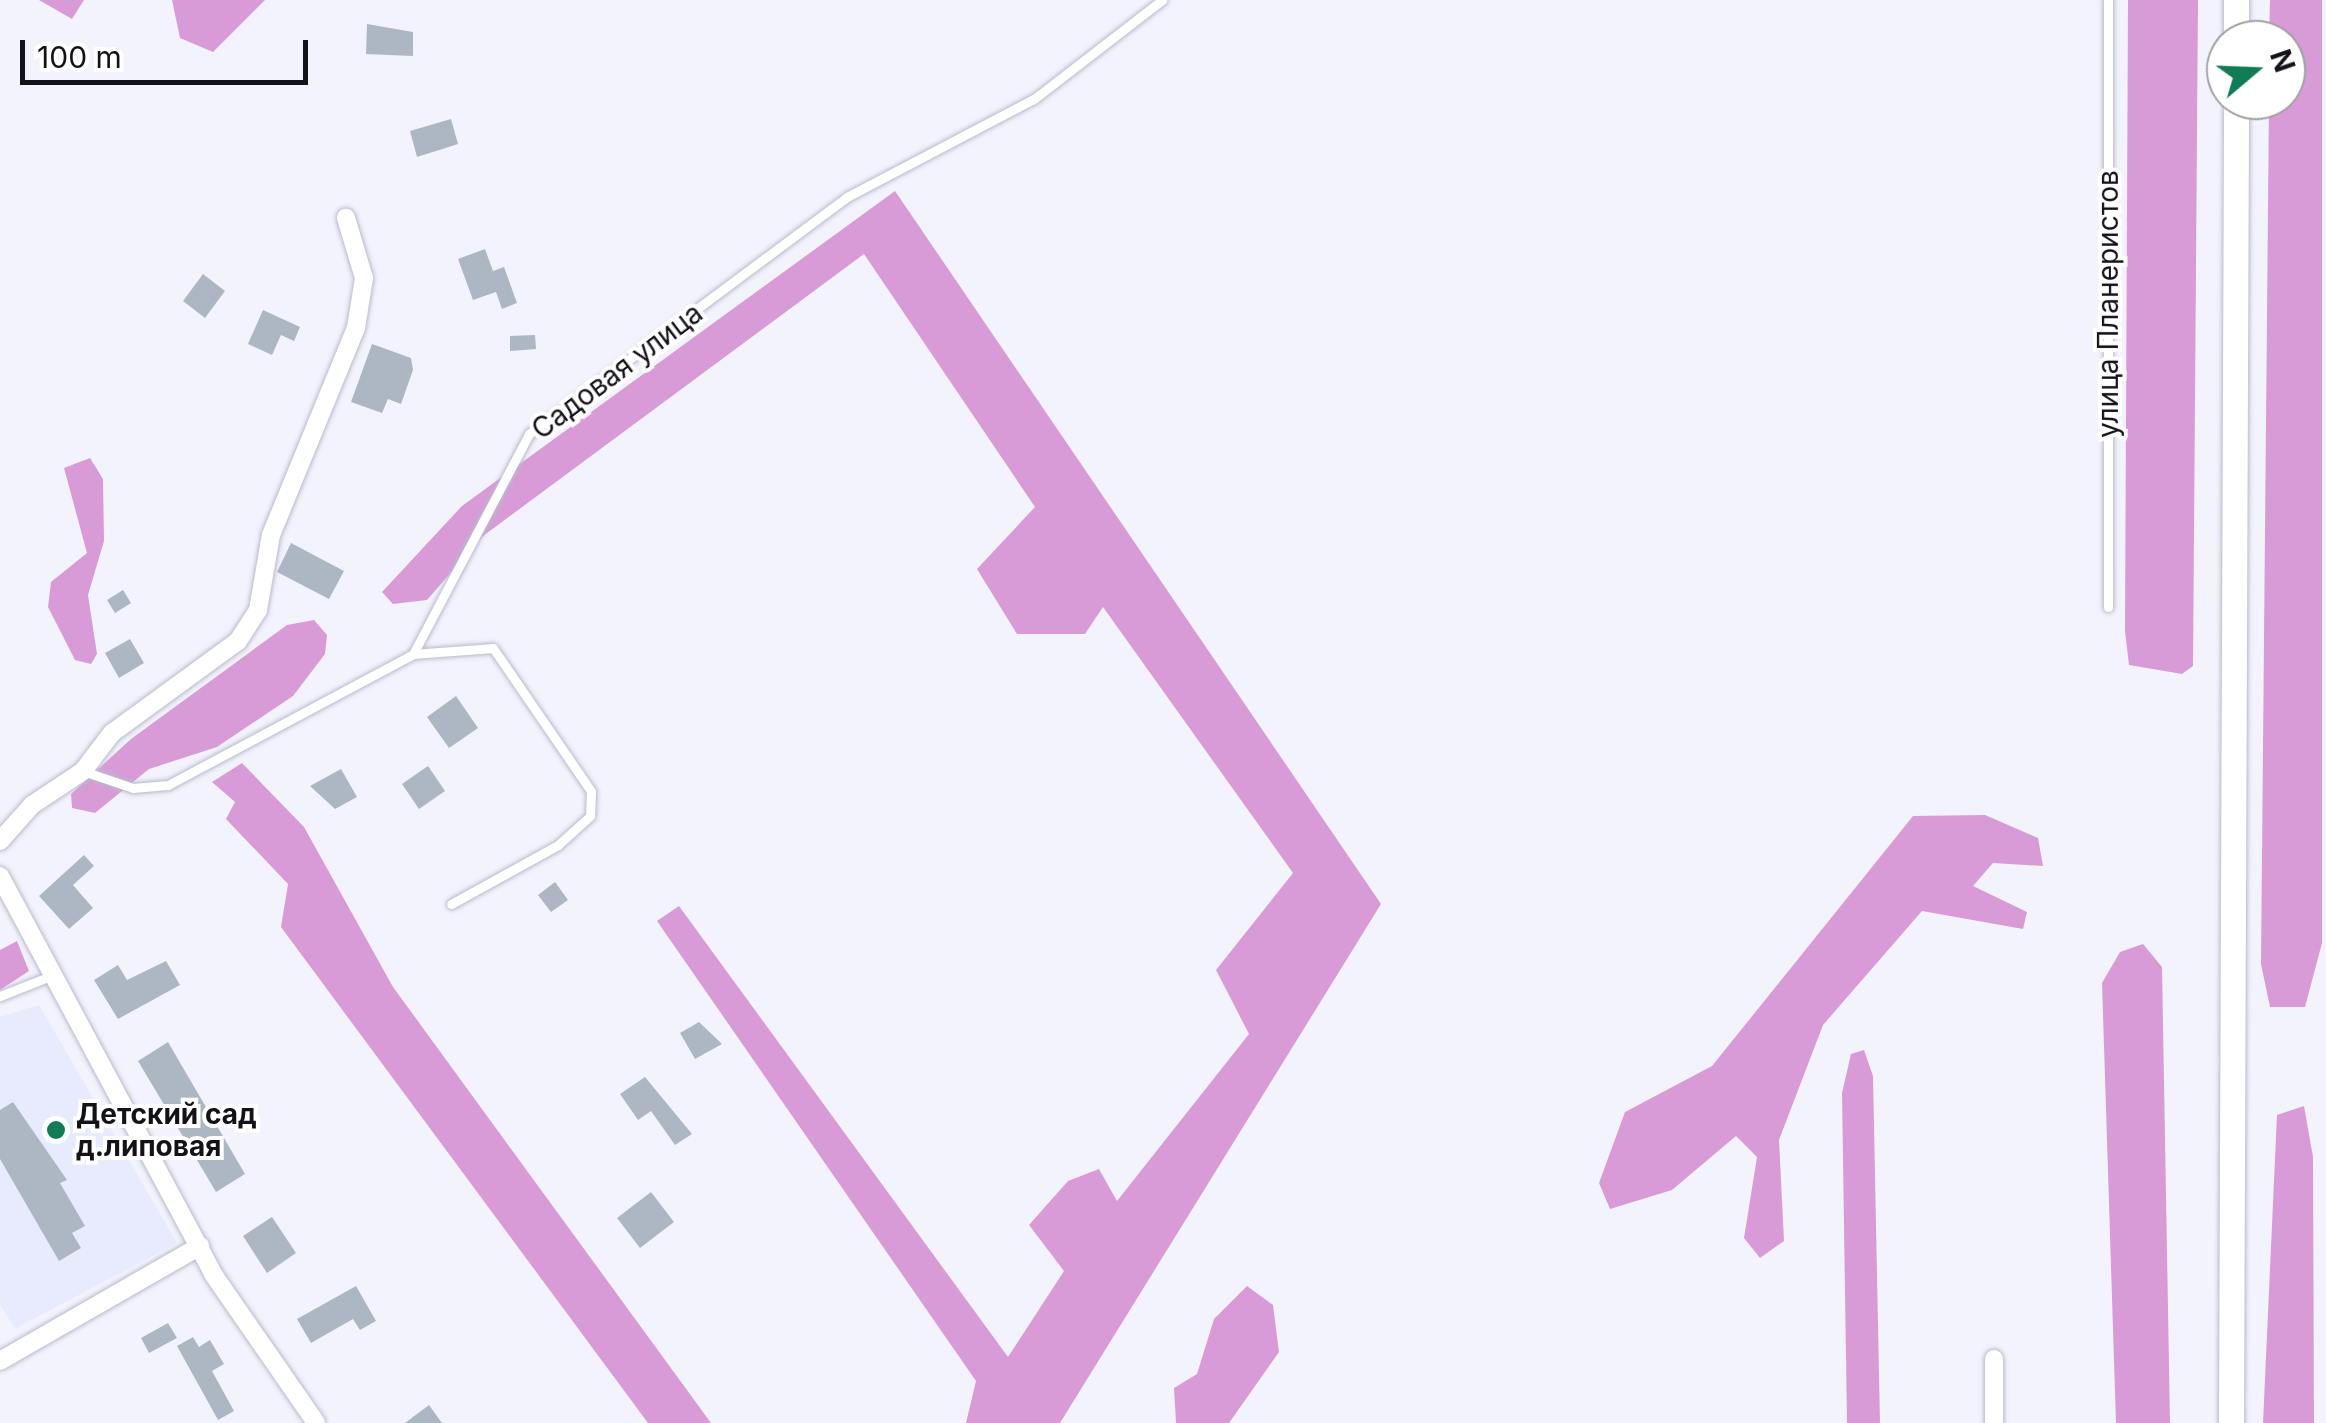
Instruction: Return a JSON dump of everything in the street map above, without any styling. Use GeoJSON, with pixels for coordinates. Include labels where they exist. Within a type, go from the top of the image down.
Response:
{"type":"FeatureCollection","features":[{"type":"Feature","properties":{"kind":"main road"},"geometry":{"type":"LineString","coordinates":[[2230,1423],[2236,120]]}},
{"type":"Feature","properties":{"kind":"street"},"geometry":{"type":"LineString","coordinates":[[0,842],[32,804],[83,771],[112,734],[238,641],[258,610],[271,535],[356,328],[364,278],[346,218]]}},
{"type":"Feature","properties":{"kind":"street"},"geometry":{"type":"LineString","coordinates":[[0,876],[48,978],[200,1246],[316,1423]]}},
{"type":"Feature","properties":{"kind":"street"},"geometry":{"type":"LineString","coordinates":[[0,1361],[200,1246]]}},
{"type":"Feature","properties":{"kind":"street"},"geometry":{"type":"LineString","coordinates":[[1994,1360],[1994,1423]]}},
{"type":"Feature","properties":{"kind":"lane","name":"Садовая улица"},"geometry":{"type":"LineString","coordinates":[[413,654],[529,434],[847,196],[1034,100],[1162,0]]}},
{"type":"Feature","properties":{"kind":"lane","name":"улица Планеристов"},"geometry":{"type":"LineString","coordinates":[[2108,0],[2108,607]]}},
{"type":"Feature","properties":{"kind":"lane"},"geometry":{"type":"LineString","coordinates":[[83,771],[133,788],[168,785],[413,654],[493,648],[591,791],[590,816],[558,844],[451,904]]}},
{"type":"Feature","properties":{"kind":"lane"},"geometry":{"type":"LineString","coordinates":[[0,996],[48,978]]}},
{"type":"Feature","properties":{"kind":"shaded area"},"geometry":{"type":"Polygon","coordinates":[[[39,0],[84,0],[72,19],[39,0]]]}},
{"type":"Feature","properties":{"kind":"shaded area"},"geometry":{"type":"Polygon","coordinates":[[[172,0],[265,0],[213,52],[180,38],[172,0]]]}},
{"type":"Feature","properties":{"kind":"shaded area"},"geometry":{"type":"Polygon","coordinates":[[[2128,0],[2198,0],[2193,666],[2182,674],[2129,665],[2125,631],[2128,0]]]}},
{"type":"Feature","properties":{"kind":"shaded area"},"geometry":{"type":"Polygon","coordinates":[[[2270,0],[2322,0],[2322,943],[2305,1007],[2270,1007],[2261,964],[2269,120],[2306,120],[2306,20],[2270,20],[2270,0]]]}},
{"type":"Feature","properties":{"kind":"shaded area"},"geometry":{"type":"Polygon","coordinates":[[[895,191],[1381,904],[1060,1423],[966,1423],[976,1381],[657,921],[679,906],[1008,1357],[1064,1271],[1029,1225],[1068,1181],[1099,1169],[1117,1201],[1249,1034],[1216,970],[1293,873],[1103,607],[1085,634],[1017,634],[977,569],[1035,507],[864,254],[483,536],[427,600],[393,604],[382,592],[462,506],[895,191]]]}},
{"type":"Feature","properties":{"kind":"shaded area"},"geometry":{"type":"Polygon","coordinates":[[[90,458],[103,479],[104,541],[88,595],[97,654],[91,664],[75,660],[48,607],[51,582],[87,553],[64,468],[90,458]]]}},
{"type":"Feature","properties":{"kind":"shaded area"},"geometry":{"type":"Polygon","coordinates":[[[314,620],[327,635],[325,654],[293,696],[217,747],[149,769],[95,813],[72,808],[71,794],[131,739],[287,625],[314,620]]]}},
{"type":"Feature","properties":{"kind":"shaded area"},"geometry":{"type":"Polygon","coordinates":[[[242,763],[304,827],[393,987],[711,1423],[648,1423],[281,927],[288,884],[226,819],[235,802],[212,782],[242,763]]]}},
{"type":"Feature","properties":{"kind":"shaded area"},"geometry":{"type":"Polygon","coordinates":[[[1985,815],[2038,838],[2043,866],[1993,863],[1973,886],[2027,912],[2023,929],[1922,911],[1823,1025],[1779,1140],[1784,1241],[1760,1258],[1744,1238],[1757,1157],[1736,1136],[1672,1190],[1610,1209],[1599,1183],[1625,1112],[1712,1066],[1913,816],[1985,815]]]}},
{"type":"Feature","properties":{"kind":"shaded area"},"geometry":{"type":"Polygon","coordinates":[[[17,941],[29,971],[0,990],[0,950],[17,941]]]}},
{"type":"Feature","properties":{"kind":"shaded area"},"geometry":{"type":"Polygon","coordinates":[[[2143,944],[2162,967],[2170,1423],[2116,1423],[2102,983],[2120,952],[2143,944]]]}},
{"type":"Feature","properties":{"kind":"shaded area","name":"Детский сад д.липовая"},"geometry":{"type":"Polygon","coordinates":[[[39,1005],[177,1243],[15,1329],[0,1304],[0,1017],[39,1005]]]}},
{"type":"Feature","properties":{"kind":"shaded area"},"geometry":{"type":"Polygon","coordinates":[[[1864,1050],[1873,1076],[1880,1423],[1847,1423],[1842,1093],[1851,1054],[1864,1050]]]}},
{"type":"Feature","properties":{"kind":"shaded area"},"geometry":{"type":"Polygon","coordinates":[[[2304,1106],[2313,1157],[2314,1423],[2263,1423],[2277,1115],[2304,1106]]]}},
{"type":"Feature","properties":{"kind":"shaded area"},"geometry":{"type":"Polygon","coordinates":[[[1247,1286],[1273,1305],[1279,1352],[1229,1423],[1176,1423],[1174,1388],[1197,1374],[1214,1319],[1247,1286]]]}},
{"type":"Feature","properties":{"kind":"building"},"geometry":{"type":"Polygon","coordinates":[[[367,24],[413,32],[413,56],[366,54],[367,24]]]}},
{"type":"Feature","properties":{"kind":"building"},"geometry":{"type":"Polygon","coordinates":[[[451,119],[458,144],[417,157],[410,131],[451,119]]]}},
{"type":"Feature","properties":{"kind":"building"},"geometry":{"type":"Polygon","coordinates":[[[485,249],[493,271],[504,267],[517,303],[502,309],[496,292],[473,300],[458,259],[485,249]]]}},
{"type":"Feature","properties":{"kind":"building"},"geometry":{"type":"Polygon","coordinates":[[[203,274],[225,291],[205,318],[183,301],[203,274]]]}},
{"type":"Feature","properties":{"kind":"building"},"geometry":{"type":"Polygon","coordinates":[[[263,310],[300,327],[294,341],[281,335],[272,355],[248,344],[263,310]]]}},
{"type":"Feature","properties":{"kind":"building"},"geometry":{"type":"Polygon","coordinates":[[[535,335],[536,349],[510,351],[510,336],[535,335]]]}},
{"type":"Feature","properties":{"kind":"building"},"geometry":{"type":"Polygon","coordinates":[[[372,344],[411,358],[413,370],[401,404],[388,399],[382,413],[351,402],[372,344]]]}},
{"type":"Feature","properties":{"kind":"building"},"geometry":{"type":"Polygon","coordinates":[[[291,543],[344,571],[329,599],[277,572],[291,543]]]}},
{"type":"Feature","properties":{"kind":"building"},"geometry":{"type":"Polygon","coordinates":[[[123,590],[131,603],[115,613],[107,600],[123,590]]]}},
{"type":"Feature","properties":{"kind":"building"},"geometry":{"type":"Polygon","coordinates":[[[130,639],[144,663],[119,678],[105,653],[130,639]]]}},
{"type":"Feature","properties":{"kind":"building"},"geometry":{"type":"Polygon","coordinates":[[[456,696],[478,728],[449,748],[427,717],[456,696]]]}},
{"type":"Feature","properties":{"kind":"building"},"geometry":{"type":"Polygon","coordinates":[[[428,766],[445,791],[419,809],[402,784],[428,766]]]}},
{"type":"Feature","properties":{"kind":"building"},"geometry":{"type":"Polygon","coordinates":[[[341,769],[357,797],[335,809],[310,786],[341,769]]]}},
{"type":"Feature","properties":{"kind":"building"},"geometry":{"type":"Polygon","coordinates":[[[84,855],[94,866],[73,885],[93,908],[69,929],[39,896],[84,855]]]}},
{"type":"Feature","properties":{"kind":"building"},"geometry":{"type":"Polygon","coordinates":[[[555,882],[568,900],[551,912],[538,895],[555,882]]]}},
{"type":"Feature","properties":{"kind":"building"},"geometry":{"type":"Polygon","coordinates":[[[166,961],[180,985],[118,1019],[94,980],[118,965],[127,980],[166,961]]]}},
{"type":"Feature","properties":{"kind":"building"},"geometry":{"type":"Polygon","coordinates":[[[699,1022],[722,1044],[695,1059],[680,1033],[699,1022]]]}},
{"type":"Feature","properties":{"kind":"building"},"geometry":{"type":"Polygon","coordinates":[[[168,1042],[245,1174],[216,1192],[138,1061],[168,1042]]]}},
{"type":"Feature","properties":{"kind":"building"},"geometry":{"type":"Polygon","coordinates":[[[645,1077],[692,1134],[675,1145],[651,1111],[638,1120],[620,1094],[645,1077]]]}},
{"type":"Feature","properties":{"kind":"building"},"geometry":{"type":"Polygon","coordinates":[[[13,1102],[67,1180],[60,1183],[85,1226],[72,1233],[81,1248],[59,1261],[0,1159],[0,1110],[13,1102]]]}},
{"type":"Feature","properties":{"kind":"building"},"geometry":{"type":"Polygon","coordinates":[[[651,1192],[674,1222],[640,1248],[617,1218],[651,1192]]]}},
{"type":"Feature","properties":{"kind":"building"},"geometry":{"type":"Polygon","coordinates":[[[272,1217],[296,1253],[267,1273],[243,1236],[272,1217]]]}},
{"type":"Feature","properties":{"kind":"building"},"geometry":{"type":"Polygon","coordinates":[[[356,1286],[376,1321],[360,1330],[353,1319],[311,1343],[297,1319],[356,1286]]]}},
{"type":"Feature","properties":{"kind":"building"},"geometry":{"type":"Polygon","coordinates":[[[168,1323],[177,1338],[149,1353],[141,1338],[168,1323]]]}},
{"type":"Feature","properties":{"kind":"building"},"geometry":{"type":"Polygon","coordinates":[[[193,1337],[199,1347],[210,1340],[224,1364],[212,1371],[234,1411],[218,1420],[177,1346],[193,1337]]]}},
{"type":"Feature","properties":{"kind":"building"},"geometry":{"type":"Polygon","coordinates":[[[429,1405],[442,1423],[405,1423],[429,1405]]]}},
{"type":"Feature","properties":{"kind":"place","name":"Детский сад д.липовая"},"geometry":{"type":"Point","coordinates":[56,1130]}}]}
